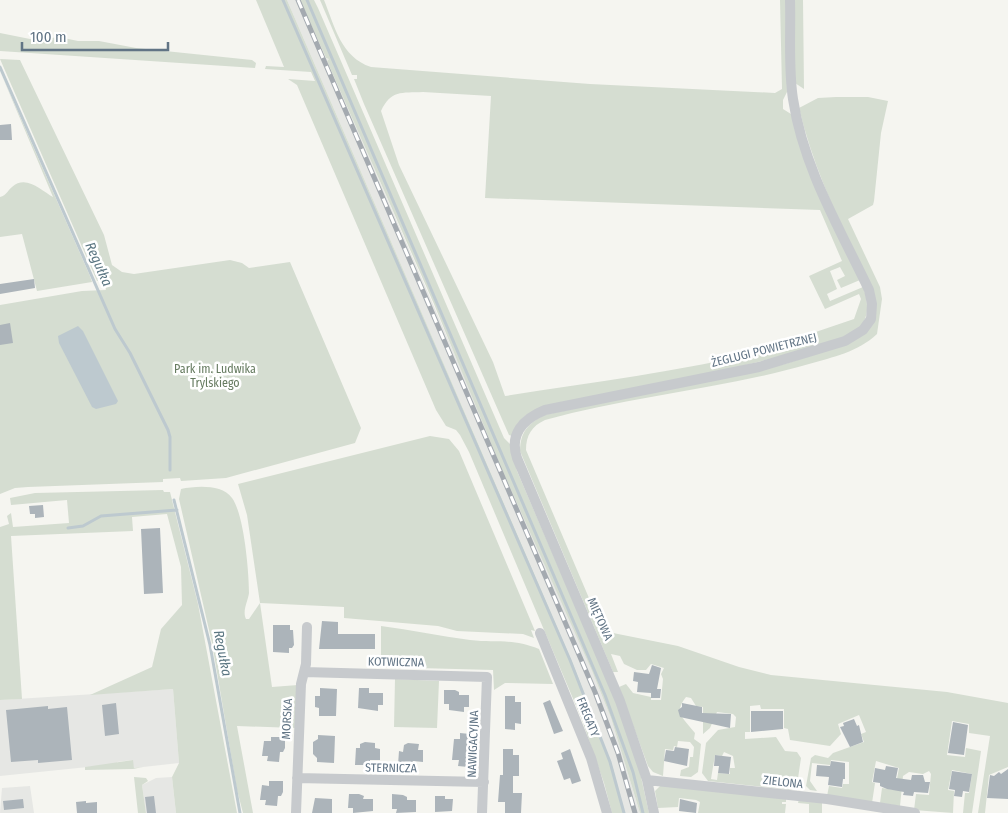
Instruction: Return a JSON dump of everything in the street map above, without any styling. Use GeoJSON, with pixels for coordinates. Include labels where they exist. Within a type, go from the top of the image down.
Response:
{"type":"FeatureCollection","features":[{"type":"Feature","properties":{"kind":"street","name":"ŻEGLUGI POWIETRZNEJ"},"geometry":{"type":"LineString","coordinates":[[515,439],[524,422],[545,410],[792,359],[845,341],[862,330],[871,319],[872,304],[869,290],[821,189],[797,120],[791,80],[790,0]]}},
{"type":"Feature","properties":{"kind":"street","name":"MIĘTOWA"},"geometry":{"type":"LineString","coordinates":[[515,439],[517,458],[600,650],[647,780],[654,813]]}},
{"type":"Feature","properties":{"kind":"street","name":"MORSKA"},"geometry":{"type":"LineString","coordinates":[[296,813],[306,628]]}},
{"type":"Feature","properties":{"kind":"street","name":"FREGATY"},"geometry":{"type":"LineString","coordinates":[[540,633],[588,751],[607,813]]}},
{"type":"Feature","properties":{"kind":"street","name":"KOTWICZNA"},"geometry":{"type":"LineString","coordinates":[[304,672],[487,677]]}},
{"type":"Feature","properties":{"kind":"street","name":"NAWIGACYJNA"},"geometry":{"type":"LineString","coordinates":[[482,813],[487,677]]}},
{"type":"Feature","properties":{"kind":"street","name":"STERNICZA"},"geometry":{"type":"LineString","coordinates":[[297,778],[484,782]]}},
{"type":"Feature","properties":{"kind":"street","name":"ZIELONA"},"geometry":{"type":"LineString","coordinates":[[647,780],[860,809],[915,813]]}},
{"type":"Feature","properties":{"kind":"shaded area"},"geometry":{"type":"Polygon","coordinates":[[[287,0],[300,0],[325,58],[329,59],[327,60],[592,671],[611,718],[640,813],[625,813],[613,768],[574,666],[287,0]]]}},
{"type":"Feature","properties":{"kind":"shaded area"},"geometry":{"type":"Polygon","coordinates":[[[78,326],[83,331],[118,401],[116,404],[96,409],[92,407],[59,343],[58,336],[78,326]]]}},
{"type":"Feature","properties":{"kind":"shaded area"},"geometry":{"type":"Polygon","coordinates":[[[173,689],[179,763],[134,768],[132,760],[117,762],[117,764],[0,776],[0,697],[1,700],[173,689]]]}},
{"type":"Feature","properties":{"kind":"shaded area"},"geometry":{"type":"Polygon","coordinates":[[[172,777],[176,813],[146,813],[142,785],[156,778],[172,777]]]}},
{"type":"Feature","properties":{"kind":"shaded area"},"geometry":{"type":"Polygon","coordinates":[[[30,786],[34,813],[0,813],[2,788],[30,786]]]}},
{"type":"Feature","properties":{"kind":"green space"},"geometry":{"type":"Polygon","coordinates":[[[256,0],[287,0],[574,666],[613,768],[625,813],[612,813],[604,783],[582,720],[469,452],[460,435],[456,430],[446,426],[436,410],[297,85],[288,79],[315,81],[311,72],[265,69],[266,66],[284,67],[256,0]]]}},
{"type":"Feature","properties":{"kind":"green space"},"geometry":{"type":"Polygon","coordinates":[[[300,0],[314,0],[318,8],[504,438],[510,444],[517,471],[616,701],[639,768],[649,813],[640,813],[611,718],[592,671],[500,465],[434,304],[327,61],[329,59],[326,58],[300,0]]]}},
{"type":"Feature","properties":{"kind":"green space"},"geometry":{"type":"Polygon","coordinates":[[[320,0],[324,0],[340,40],[346,49],[361,62],[371,67],[590,84],[775,93],[782,89],[780,0],[786,0],[787,92],[783,100],[783,109],[791,114],[860,280],[841,288],[837,280],[845,276],[840,267],[830,271],[837,289],[827,294],[830,301],[863,287],[867,313],[863,323],[855,331],[844,337],[779,357],[679,380],[544,406],[520,420],[512,436],[509,435],[364,104],[354,79],[357,79],[357,75],[352,75],[320,0]],[[423,92],[403,93],[389,99],[381,111],[399,165],[493,362],[505,396],[726,360],[799,342],[798,338],[854,319],[861,299],[859,294],[825,309],[809,276],[842,261],[820,210],[485,198],[491,96],[423,92]]]}},
{"type":"Feature","properties":{"kind":"green space"},"geometry":{"type":"Polygon","coordinates":[[[794,0],[803,0],[804,89],[795,83],[794,0]]]}},
{"type":"Feature","properties":{"kind":"green space"},"geometry":{"type":"Polygon","coordinates":[[[0,33],[35,40],[59,37],[78,41],[99,41],[136,48],[252,60],[256,63],[255,68],[0,51],[0,33]]]}},
{"type":"Feature","properties":{"kind":"green space","name":"Park im. Ludwika Trylskiego"},"geometry":{"type":"Polygon","coordinates":[[[0,59],[20,60],[104,235],[112,265],[122,272],[134,274],[230,260],[242,263],[249,268],[290,262],[361,428],[355,443],[226,478],[181,481],[180,478],[163,479],[163,482],[28,487],[15,488],[0,494],[0,305],[82,291],[106,290],[102,280],[97,281],[0,59]]]}},
{"type":"Feature","properties":{"kind":"green space"},"geometry":{"type":"Polygon","coordinates":[[[0,71],[92,282],[37,291],[22,234],[0,237],[0,197],[17,183],[23,182],[34,185],[53,197],[0,71]]]}},
{"type":"Feature","properties":{"kind":"green space"},"geometry":{"type":"Polygon","coordinates":[[[868,97],[888,101],[881,133],[873,205],[848,219],[880,287],[882,299],[877,334],[853,350],[776,373],[610,405],[545,420],[531,432],[527,440],[526,450],[603,631],[678,646],[739,667],[771,675],[947,692],[1008,703],[1008,767],[989,775],[985,813],[978,813],[990,736],[969,733],[969,724],[952,721],[947,755],[965,757],[966,748],[981,751],[972,813],[963,813],[965,793],[969,793],[972,774],[952,770],[948,790],[954,791],[953,813],[914,810],[916,794],[929,795],[931,774],[929,771],[923,774],[909,772],[903,776],[900,806],[880,803],[882,788],[895,790],[899,768],[876,761],[872,782],[875,783],[872,803],[827,796],[829,786],[842,788],[843,784],[849,784],[849,762],[831,760],[830,765],[812,763],[810,781],[817,791],[810,790],[806,786],[811,758],[815,755],[828,758],[833,753],[864,742],[861,734],[866,732],[859,715],[838,724],[841,734],[830,746],[790,740],[788,729],[784,728],[784,709],[761,709],[760,705],[750,706],[750,732],[745,732],[745,739],[776,737],[785,751],[797,752],[801,758],[797,785],[791,790],[708,781],[702,773],[706,743],[718,730],[735,727],[736,717],[733,714],[717,712],[710,728],[703,734],[703,707],[696,706],[691,698],[686,697],[680,707],[680,712],[695,733],[694,739],[701,744],[698,772],[691,777],[680,776],[681,770],[689,767],[694,747],[690,742],[678,741],[677,747],[674,746],[673,750],[665,749],[663,776],[653,772],[648,766],[619,687],[626,684],[633,693],[651,697],[651,700],[661,700],[663,679],[661,674],[664,668],[651,664],[646,670],[637,670],[624,664],[620,656],[611,654],[618,672],[613,672],[520,451],[520,444],[526,429],[544,415],[785,364],[852,342],[874,321],[876,300],[823,182],[799,108],[818,98],[868,97]],[[724,752],[722,756],[715,755],[711,779],[717,780],[718,773],[730,774],[730,768],[735,768],[733,756],[724,752]]]}},
{"type":"Feature","properties":{"kind":"green space"},"geometry":{"type":"Polygon","coordinates":[[[430,436],[449,439],[459,451],[535,631],[531,630],[534,638],[523,634],[457,631],[438,626],[344,618],[344,607],[260,603],[247,515],[238,484],[430,436]]]}},
{"type":"Feature","properties":{"kind":"green space"},"geometry":{"type":"Polygon","coordinates":[[[194,487],[215,488],[228,493],[232,498],[240,517],[247,558],[249,593],[245,609],[246,619],[249,619],[260,603],[272,687],[298,685],[295,728],[237,726],[253,813],[243,813],[237,790],[212,643],[179,499],[181,489],[194,487]]]}},
{"type":"Feature","properties":{"kind":"green space"},"geometry":{"type":"Polygon","coordinates":[[[163,490],[164,492],[170,492],[198,604],[237,813],[176,813],[172,777],[179,763],[173,689],[90,695],[152,667],[161,629],[182,605],[181,567],[167,514],[132,517],[133,531],[11,536],[22,699],[0,700],[0,527],[9,524],[7,516],[11,513],[13,527],[69,523],[67,500],[11,505],[10,498],[35,493],[163,490]]]}},
{"type":"Feature","properties":{"kind":"green space"},"geometry":{"type":"Polygon","coordinates":[[[381,626],[470,640],[520,643],[539,649],[553,684],[505,683],[494,690],[493,670],[381,667],[381,626]]]}},
{"type":"Feature","properties":{"kind":"green space"},"geometry":{"type":"Polygon","coordinates":[[[395,679],[439,681],[437,728],[394,727],[395,679]]]}},
{"type":"Feature","properties":{"kind":"green space"},"geometry":{"type":"Polygon","coordinates":[[[133,760],[134,768],[143,767],[133,769],[85,770],[85,767],[133,760]]]}},
{"type":"Feature","properties":{"kind":"green space"},"geometry":{"type":"Polygon","coordinates":[[[134,777],[146,778],[148,781],[142,785],[146,813],[138,813],[134,777]]]}},
{"type":"Feature","properties":{"kind":"green space"},"geometry":{"type":"Polygon","coordinates":[[[661,785],[786,799],[786,802],[782,802],[782,804],[786,804],[785,813],[698,813],[700,802],[679,798],[678,807],[658,808],[655,791],[661,785]]]}},
{"type":"Feature","properties":{"kind":"green space"},"geometry":{"type":"Polygon","coordinates":[[[799,799],[822,802],[822,813],[809,813],[809,804],[798,803],[799,799]]]}},
{"type":"Feature","properties":{"kind":"building"},"geometry":{"type":"Polygon","coordinates":[[[11,124],[12,140],[0,140],[0,125],[11,124]]]}},
{"type":"Feature","properties":{"kind":"building"},"geometry":{"type":"Polygon","coordinates":[[[34,279],[35,288],[0,294],[0,284],[34,279]]]}},
{"type":"Feature","properties":{"kind":"building"},"geometry":{"type":"Polygon","coordinates":[[[10,323],[13,343],[0,345],[0,325],[10,323]]]}},
{"type":"Feature","properties":{"kind":"building"},"geometry":{"type":"Polygon","coordinates":[[[43,505],[44,517],[35,518],[35,514],[30,514],[29,506],[43,505]]]}},
{"type":"Feature","properties":{"kind":"building"},"geometry":{"type":"Polygon","coordinates":[[[160,528],[163,593],[144,594],[141,529],[160,528]]]}},
{"type":"Feature","properties":{"kind":"building"},"geometry":{"type":"Polygon","coordinates":[[[322,621],[338,622],[338,634],[375,634],[375,649],[319,649],[322,621]]]}},
{"type":"Feature","properties":{"kind":"building"},"geometry":{"type":"Polygon","coordinates":[[[273,625],[290,625],[290,630],[293,630],[294,645],[292,648],[289,648],[289,653],[273,652],[273,625]]]}},
{"type":"Feature","properties":{"kind":"building"},"geometry":{"type":"Polygon","coordinates":[[[652,665],[661,668],[657,689],[661,689],[660,698],[651,698],[651,693],[637,692],[638,682],[633,681],[634,672],[649,674],[652,665]]]}},
{"type":"Feature","properties":{"kind":"building"},"geometry":{"type":"Polygon","coordinates":[[[320,688],[337,689],[336,716],[319,716],[319,708],[315,707],[315,696],[320,696],[320,688]]]}},
{"type":"Feature","properties":{"kind":"building"},"geometry":{"type":"Polygon","coordinates":[[[359,688],[369,688],[369,693],[383,693],[383,705],[378,705],[378,711],[358,708],[359,688]]]}},
{"type":"Feature","properties":{"kind":"building"},"geometry":{"type":"Polygon","coordinates":[[[444,690],[455,690],[459,692],[459,695],[469,695],[469,707],[464,707],[464,712],[449,710],[449,704],[444,704],[444,690]]]}},
{"type":"Feature","properties":{"kind":"building"},"geometry":{"type":"Polygon","coordinates":[[[505,696],[515,696],[515,702],[521,702],[521,724],[515,723],[515,730],[505,729],[505,696]]]}},
{"type":"Feature","properties":{"kind":"building"},"geometry":{"type":"Polygon","coordinates":[[[550,700],[563,731],[554,734],[543,703],[550,700]]]}},
{"type":"Feature","properties":{"kind":"building"},"geometry":{"type":"Polygon","coordinates":[[[116,703],[119,734],[105,736],[102,705],[116,703]]]}},
{"type":"Feature","properties":{"kind":"building"},"geometry":{"type":"Polygon","coordinates":[[[682,703],[702,707],[702,713],[731,714],[730,728],[680,717],[678,710],[682,707],[682,703]]]}},
{"type":"Feature","properties":{"kind":"building"},"geometry":{"type":"Polygon","coordinates":[[[48,706],[48,709],[67,707],[72,760],[38,763],[38,760],[11,762],[6,710],[48,706]]]}},
{"type":"Feature","properties":{"kind":"building"},"geometry":{"type":"Polygon","coordinates":[[[751,711],[783,711],[783,729],[751,732],[751,711]]]}},
{"type":"Feature","properties":{"kind":"building"},"geometry":{"type":"Polygon","coordinates":[[[854,719],[857,726],[859,725],[863,742],[850,747],[840,727],[844,726],[843,723],[854,719]]]}},
{"type":"Feature","properties":{"kind":"building"},"geometry":{"type":"Polygon","coordinates":[[[953,722],[968,725],[964,755],[948,753],[953,722]]]}},
{"type":"Feature","properties":{"kind":"building"},"geometry":{"type":"Polygon","coordinates":[[[460,733],[470,734],[468,767],[458,766],[459,760],[452,760],[454,739],[460,739],[460,733]]]}},
{"type":"Feature","properties":{"kind":"building"},"geometry":{"type":"Polygon","coordinates":[[[318,735],[335,736],[334,763],[317,762],[317,758],[313,754],[313,742],[318,739],[318,735]]]}},
{"type":"Feature","properties":{"kind":"building"},"geometry":{"type":"Polygon","coordinates":[[[271,737],[285,737],[285,748],[283,752],[280,752],[279,762],[267,761],[268,756],[262,756],[264,741],[271,741],[271,737]]]}},
{"type":"Feature","properties":{"kind":"building"},"geometry":{"type":"Polygon","coordinates":[[[365,742],[375,743],[375,748],[380,749],[380,760],[370,760],[370,763],[366,765],[355,765],[356,748],[360,748],[360,744],[365,742]]]}},
{"type":"Feature","properties":{"kind":"building"},"geometry":{"type":"Polygon","coordinates":[[[408,743],[419,744],[418,750],[423,750],[423,762],[413,761],[413,766],[398,765],[399,751],[403,752],[404,745],[408,743]]]}},
{"type":"Feature","properties":{"kind":"building"},"geometry":{"type":"Polygon","coordinates":[[[675,747],[689,749],[687,766],[664,761],[666,750],[674,751],[675,747]]]}},
{"type":"Feature","properties":{"kind":"building"},"geometry":{"type":"Polygon","coordinates":[[[503,749],[513,749],[513,755],[519,755],[519,776],[513,776],[513,793],[522,793],[521,813],[505,813],[505,802],[498,802],[500,775],[503,775],[503,749]]]}},
{"type":"Feature","properties":{"kind":"building"},"geometry":{"type":"Polygon","coordinates":[[[570,749],[581,781],[572,784],[570,778],[564,780],[557,761],[563,759],[561,753],[570,749]]]}},
{"type":"Feature","properties":{"kind":"building"},"geometry":{"type":"Polygon","coordinates":[[[715,755],[731,757],[729,774],[718,773],[719,766],[714,766],[715,755]]]}},
{"type":"Feature","properties":{"kind":"building"},"geometry":{"type":"Polygon","coordinates":[[[831,761],[845,763],[845,779],[843,779],[842,787],[828,785],[829,777],[816,776],[817,765],[830,766],[831,761]]]}},
{"type":"Feature","properties":{"kind":"building"},"geometry":{"type":"Polygon","coordinates":[[[886,766],[898,768],[896,778],[911,780],[912,775],[923,775],[925,782],[930,782],[928,793],[914,792],[913,796],[903,795],[904,792],[887,789],[880,786],[880,783],[873,782],[875,768],[885,770],[886,766]]]}},
{"type":"Feature","properties":{"kind":"building"},"geometry":{"type":"Polygon","coordinates":[[[1008,769],[1008,799],[987,798],[990,775],[994,776],[999,772],[1001,774],[1008,769]]]}},
{"type":"Feature","properties":{"kind":"building"},"geometry":{"type":"Polygon","coordinates":[[[952,771],[972,774],[969,792],[963,791],[962,797],[954,796],[955,790],[949,789],[952,771]]]}},
{"type":"Feature","properties":{"kind":"building"},"geometry":{"type":"Polygon","coordinates":[[[269,781],[283,781],[283,792],[281,796],[278,796],[277,806],[265,805],[266,800],[260,800],[262,785],[269,786],[269,781]]]}},
{"type":"Feature","properties":{"kind":"building"},"geometry":{"type":"Polygon","coordinates":[[[349,794],[359,794],[364,796],[363,799],[373,799],[373,811],[353,813],[353,808],[348,808],[349,794]]]}},
{"type":"Feature","properties":{"kind":"building"},"geometry":{"type":"Polygon","coordinates":[[[392,794],[403,795],[407,797],[407,800],[416,800],[416,812],[396,813],[397,809],[392,809],[392,794]]]}},
{"type":"Feature","properties":{"kind":"building"},"geometry":{"type":"Polygon","coordinates":[[[154,796],[156,813],[147,813],[145,797],[154,796]]]}},
{"type":"Feature","properties":{"kind":"building"},"geometry":{"type":"Polygon","coordinates":[[[435,796],[445,796],[445,799],[453,799],[452,811],[435,812],[435,796]]]}},
{"type":"Feature","properties":{"kind":"building"},"geometry":{"type":"Polygon","coordinates":[[[315,798],[332,799],[332,813],[312,813],[315,798]]]}},
{"type":"Feature","properties":{"kind":"building"},"geometry":{"type":"Polygon","coordinates":[[[23,799],[24,808],[4,810],[3,801],[23,799]]]}},
{"type":"Feature","properties":{"kind":"building"},"geometry":{"type":"Polygon","coordinates":[[[680,799],[697,803],[696,813],[679,811],[680,799]]]}},
{"type":"Feature","properties":{"kind":"building"},"geometry":{"type":"Polygon","coordinates":[[[86,801],[86,803],[97,802],[97,813],[77,813],[76,802],[86,801]]]}},
{"type":"Feature","properties":{"kind":"waterway"},"geometry":{"type":"LineString","coordinates":[[283,0],[570,660],[610,762],[624,813]]}},
{"type":"Feature","properties":{"kind":"waterway"},"geometry":{"type":"LineString","coordinates":[[307,0],[605,695],[633,772],[643,813]]}},
{"type":"Feature","properties":{"kind":"waterway","name":"Regułka"},"geometry":{"type":"LineString","coordinates":[[0,67],[115,329],[130,353],[168,430],[170,437],[170,470]]}},
{"type":"Feature","properties":{"kind":"waterway","name":"Regułka"},"geometry":{"type":"LineString","coordinates":[[174,500],[210,645],[240,813]]}},
{"type":"Feature","properties":{"kind":"waterway"},"geometry":{"type":"LineString","coordinates":[[68,528],[83,526],[101,516],[177,510]]}},
{"type":"Feature","properties":{"kind":"railway"},"geometry":{"type":"LineString","coordinates":[[298,0],[595,692],[618,753],[635,813]]}}]}
